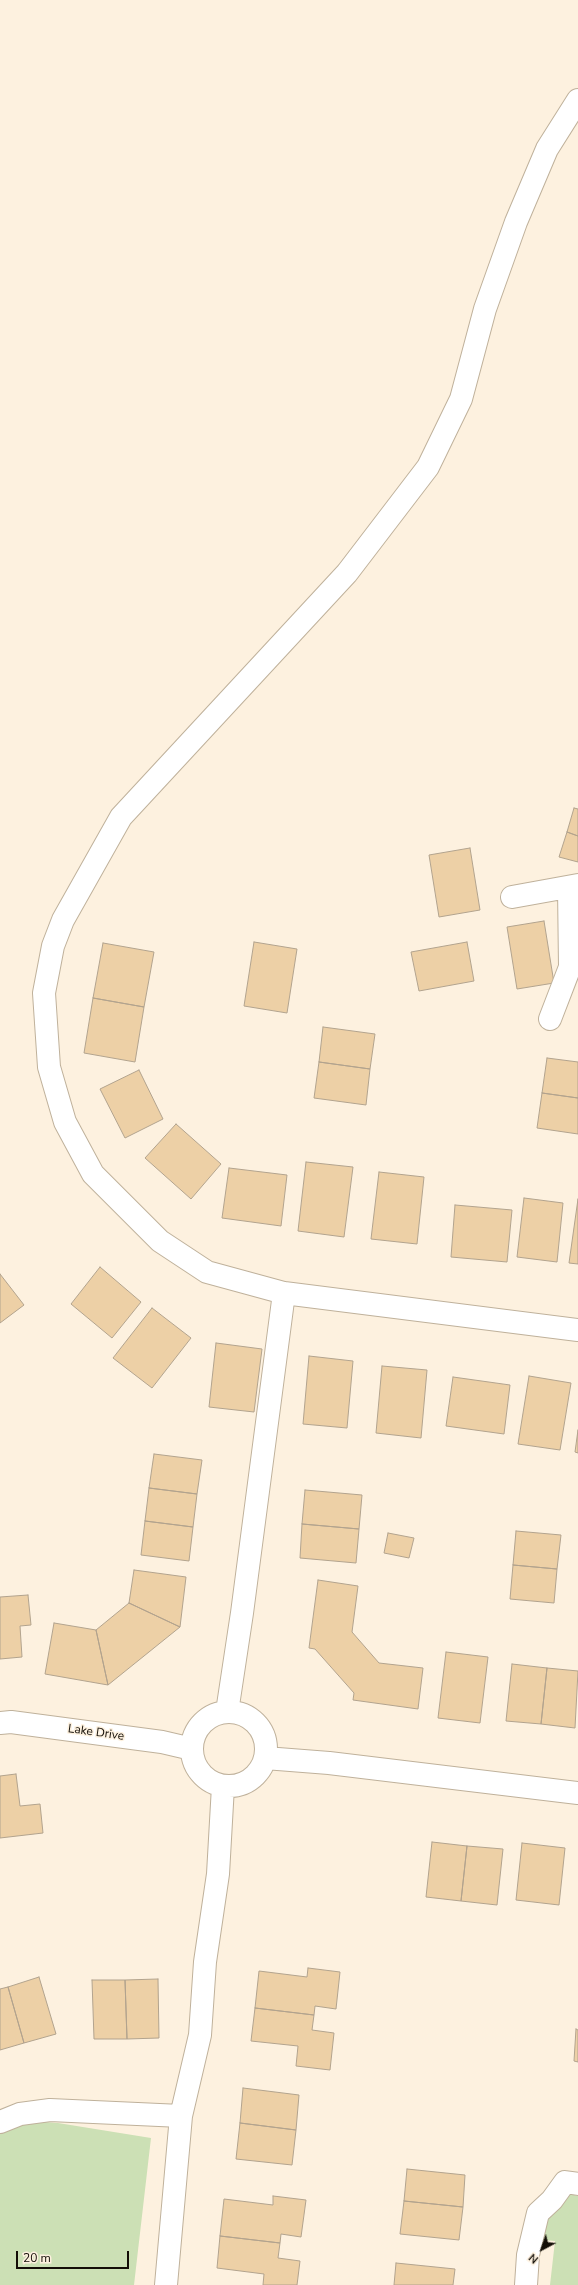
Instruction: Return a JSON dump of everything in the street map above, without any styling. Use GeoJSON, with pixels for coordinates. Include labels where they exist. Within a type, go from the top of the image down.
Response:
{"type":"FeatureCollection","features":[{"type":"Feature","properties":{"kind":"street"},"geometry":{"type":"LineString","coordinates":[[578,100],[547,149],[519,215],[485,309],[461,399],[428,467],[347,573],[121,817],[75,896],[53,946],[44,993],[49,1067],[65,1122],[92,1174],[160,1241],[207,1272],[284,1293],[578,1330]]}},
{"type":"Feature","properties":{"kind":"street"},"geometry":{"type":"LineString","coordinates":[[512,897],[573,887],[570,967],[550,1019]]}},
{"type":"Feature","properties":{"kind":"street"},"geometry":{"type":"LineString","coordinates":[[227,1712],[242,1613],[284,1293]]}},
{"type":"Feature","properties":{"kind":"street"},"geometry":{"type":"LineString","coordinates":[[227,1712],[240,1714],[251,1720],[259,1728],[266,1745],[266,1758],[260,1771],[250,1780],[238,1786],[223,1786],[211,1782],[201,1773],[194,1762],[192,1749],[194,1736],[202,1724],[212,1716],[227,1712]]}},
{"type":"Feature","properties":{"kind":"street","name":"Lake Drive"},"geometry":{"type":"LineString","coordinates":[[0,1723],[12,1722],[162,1742],[192,1749]]}},
{"type":"Feature","properties":{"kind":"street"},"geometry":{"type":"LineString","coordinates":[[266,1758],[329,1763],[578,1793]]}},
{"type":"Feature","properties":{"kind":"street"},"geometry":{"type":"LineString","coordinates":[[166,2285],[181,2116],[200,2035],[205,1962],[218,1874],[223,1786]]}},
{"type":"Feature","properties":{"kind":"street"},"geometry":{"type":"LineString","coordinates":[[0,2122],[20,2114],[50,2110],[181,2116]]}},
{"type":"Feature","properties":{"kind":"street"},"geometry":{"type":"LineString","coordinates":[[526,2285],[528,2255],[538,2214],[552,2200],[565,2182],[578,2184]]}},
{"type":"Feature","properties":{"kind":"green space"},"geometry":{"type":"Polygon","coordinates":[[[31,2121],[58,2123],[151,2138],[134,2285],[0,2285],[0,2133],[31,2121]]]}},
{"type":"Feature","properties":{"kind":"green space"},"geometry":{"type":"Polygon","coordinates":[[[570,2194],[578,2196],[578,2285],[550,2285],[555,2241],[544,2240],[545,2229],[550,2214],[570,2194]]]}},
{"type":"Feature","properties":{"kind":"building"},"geometry":{"type":"Polygon","coordinates":[[[574,808],[578,809],[578,836],[567,832],[574,808]]]}},
{"type":"Feature","properties":{"kind":"building"},"geometry":{"type":"Polygon","coordinates":[[[567,832],[578,836],[578,862],[559,857],[567,832]]]}},
{"type":"Feature","properties":{"kind":"building"},"geometry":{"type":"Polygon","coordinates":[[[470,848],[480,910],[439,917],[429,855],[470,848]]]}},
{"type":"Feature","properties":{"kind":"building"},"geometry":{"type":"Polygon","coordinates":[[[544,921],[554,983],[517,989],[507,927],[544,921]]]}},
{"type":"Feature","properties":{"kind":"building"},"geometry":{"type":"Polygon","coordinates":[[[254,942],[297,949],[287,1013],[244,1006],[254,942]]]}},
{"type":"Feature","properties":{"kind":"building"},"geometry":{"type":"Polygon","coordinates":[[[467,942],[474,981],[419,991],[411,952],[467,942]]]}},
{"type":"Feature","properties":{"kind":"building"},"geometry":{"type":"Polygon","coordinates":[[[103,943],[154,952],[144,1007],[93,998],[103,943]]]}},
{"type":"Feature","properties":{"kind":"building"},"geometry":{"type":"Polygon","coordinates":[[[93,998],[144,1007],[135,1062],[84,1053],[93,998]]]}},
{"type":"Feature","properties":{"kind":"building"},"geometry":{"type":"Polygon","coordinates":[[[323,1027],[375,1034],[370,1069],[319,1062],[323,1027]]]}},
{"type":"Feature","properties":{"kind":"building"},"geometry":{"type":"Polygon","coordinates":[[[547,1058],[578,1062],[578,1098],[542,1093],[547,1058]]]}},
{"type":"Feature","properties":{"kind":"building"},"geometry":{"type":"Polygon","coordinates":[[[319,1062],[370,1069],[366,1105],[314,1098],[319,1062]]]}},
{"type":"Feature","properties":{"kind":"building"},"geometry":{"type":"Polygon","coordinates":[[[139,1070],[163,1119],[125,1138],[100,1089],[139,1070]]]}},
{"type":"Feature","properties":{"kind":"building"},"geometry":{"type":"Polygon","coordinates":[[[542,1093],[578,1098],[578,1134],[537,1128],[542,1093]]]}},
{"type":"Feature","properties":{"kind":"building"},"geometry":{"type":"Polygon","coordinates":[[[176,1124],[221,1164],[191,1199],[145,1158],[176,1124]]]}},
{"type":"Feature","properties":{"kind":"building"},"geometry":{"type":"Polygon","coordinates":[[[306,1162],[353,1167],[344,1237],[298,1231],[306,1162]]]}},
{"type":"Feature","properties":{"kind":"building"},"geometry":{"type":"Polygon","coordinates":[[[229,1168],[287,1175],[281,1226],[222,1218],[229,1168]]]}},
{"type":"Feature","properties":{"kind":"building"},"geometry":{"type":"Polygon","coordinates":[[[379,1172],[424,1177],[417,1244],[371,1239],[379,1172]]]}},
{"type":"Feature","properties":{"kind":"building"},"geometry":{"type":"Polygon","coordinates":[[[524,1198],[563,1203],[557,1262],[517,1257],[524,1198]]]}},
{"type":"Feature","properties":{"kind":"building"},"geometry":{"type":"Polygon","coordinates":[[[578,1199],[578,1264],[569,1263],[578,1199]]]}},
{"type":"Feature","properties":{"kind":"building"},"geometry":{"type":"Polygon","coordinates":[[[455,1205],[512,1210],[507,1262],[451,1257],[455,1205]]]}},
{"type":"Feature","properties":{"kind":"building"},"geometry":{"type":"Polygon","coordinates":[[[100,1267],[141,1302],[112,1338],[71,1304],[100,1267]]]}},
{"type":"Feature","properties":{"kind":"building"},"geometry":{"type":"Polygon","coordinates":[[[0,1274],[24,1305],[0,1323],[0,1274]]]}},
{"type":"Feature","properties":{"kind":"building"},"geometry":{"type":"Polygon","coordinates":[[[152,1308],[191,1338],[152,1388],[113,1358],[152,1308]]]}},
{"type":"Feature","properties":{"kind":"building"},"geometry":{"type":"Polygon","coordinates":[[[216,1343],[262,1349],[254,1412],[209,1407],[216,1343]]]}},
{"type":"Feature","properties":{"kind":"building"},"geometry":{"type":"Polygon","coordinates":[[[309,1356],[353,1361],[347,1428],[303,1424],[309,1356]]]}},
{"type":"Feature","properties":{"kind":"building"},"geometry":{"type":"Polygon","coordinates":[[[382,1366],[427,1370],[421,1438],[376,1433],[382,1366]]]}},
{"type":"Feature","properties":{"kind":"building"},"geometry":{"type":"Polygon","coordinates":[[[529,1376],[571,1383],[560,1450],[518,1444],[529,1376]]]}},
{"type":"Feature","properties":{"kind":"building"},"geometry":{"type":"Polygon","coordinates":[[[453,1377],[510,1385],[504,1434],[446,1426],[453,1377]]]}},
{"type":"Feature","properties":{"kind":"building"},"geometry":{"type":"Polygon","coordinates":[[[578,1430],[578,1453],[575,1452],[578,1430]]]}},
{"type":"Feature","properties":{"kind":"building"},"geometry":{"type":"Polygon","coordinates":[[[154,1454],[202,1460],[197,1494],[149,1488],[154,1454]]]}},
{"type":"Feature","properties":{"kind":"building"},"geometry":{"type":"Polygon","coordinates":[[[149,1488],[197,1494],[193,1527],[145,1521],[149,1488]]]}},
{"type":"Feature","properties":{"kind":"building"},"geometry":{"type":"Polygon","coordinates":[[[305,1490],[362,1495],[359,1529],[302,1524],[305,1490]]]}},
{"type":"Feature","properties":{"kind":"building"},"geometry":{"type":"Polygon","coordinates":[[[145,1521],[193,1527],[189,1561],[141,1555],[145,1521]]]}},
{"type":"Feature","properties":{"kind":"building"},"geometry":{"type":"Polygon","coordinates":[[[302,1524],[359,1529],[356,1563],[300,1558],[302,1524]]]}},
{"type":"Feature","properties":{"kind":"building"},"geometry":{"type":"Polygon","coordinates":[[[516,1531],[561,1535],[557,1569],[513,1565],[516,1531]]]}},
{"type":"Feature","properties":{"kind":"building"},"geometry":{"type":"Polygon","coordinates":[[[388,1533],[414,1538],[409,1558],[384,1553],[388,1533]]]}},
{"type":"Feature","properties":{"kind":"building"},"geometry":{"type":"Polygon","coordinates":[[[513,1565],[557,1569],[554,1603],[510,1599],[513,1565]]]}},
{"type":"Feature","properties":{"kind":"building"},"geometry":{"type":"Polygon","coordinates":[[[134,1570],[186,1577],[180,1627],[129,1603],[134,1570]]]}},
{"type":"Feature","properties":{"kind":"building"},"geometry":{"type":"Polygon","coordinates":[[[318,1580],[358,1586],[352,1632],[379,1663],[423,1668],[418,1709],[353,1700],[354,1693],[315,1649],[309,1648],[318,1580]]]}},
{"type":"Feature","properties":{"kind":"building"},"geometry":{"type":"Polygon","coordinates":[[[28,1595],[31,1625],[20,1626],[22,1657],[0,1659],[0,1597],[28,1595]]]}},
{"type":"Feature","properties":{"kind":"building"},"geometry":{"type":"Polygon","coordinates":[[[129,1603],[180,1627],[108,1685],[96,1630],[129,1603]]]}},
{"type":"Feature","properties":{"kind":"building"},"geometry":{"type":"Polygon","coordinates":[[[54,1623],[96,1630],[108,1685],[45,1674],[54,1623]]]}},
{"type":"Feature","properties":{"kind":"building"},"geometry":{"type":"Polygon","coordinates":[[[446,1652],[488,1657],[480,1723],[438,1718],[446,1652]]]}},
{"type":"Feature","properties":{"kind":"building"},"geometry":{"type":"Polygon","coordinates":[[[512,1664],[547,1668],[541,1724],[506,1721],[512,1664]]]}},
{"type":"Feature","properties":{"kind":"building"},"geometry":{"type":"Polygon","coordinates":[[[547,1668],[578,1671],[575,1728],[541,1724],[547,1668]]]}},
{"type":"Feature","properties":{"kind":"building"},"geometry":{"type":"Polygon","coordinates":[[[16,1774],[20,1806],[40,1804],[43,1833],[0,1838],[0,1776],[16,1774]]]}},
{"type":"Feature","properties":{"kind":"building"},"geometry":{"type":"Polygon","coordinates":[[[432,1842],[467,1846],[461,1901],[426,1897],[432,1842]]]}},
{"type":"Feature","properties":{"kind":"building"},"geometry":{"type":"Polygon","coordinates":[[[522,1843],[565,1848],[559,1905],[516,1900],[522,1843]]]}},
{"type":"Feature","properties":{"kind":"building"},"geometry":{"type":"Polygon","coordinates":[[[467,1846],[503,1849],[497,1905],[461,1901],[467,1846]]]}},
{"type":"Feature","properties":{"kind":"building"},"geometry":{"type":"Polygon","coordinates":[[[308,1968],[340,1972],[336,2009],[315,2006],[314,2015],[255,2008],[259,1971],[307,1977],[308,1968]]]}},
{"type":"Feature","properties":{"kind":"building"},"geometry":{"type":"Polygon","coordinates":[[[39,1977],[56,2034],[24,2043],[8,1987],[39,1977]]]}},
{"type":"Feature","properties":{"kind":"building"},"geometry":{"type":"Polygon","coordinates":[[[158,1979],[159,2038],[127,2039],[125,1980],[158,1979]]]}},
{"type":"Feature","properties":{"kind":"building"},"geometry":{"type":"Polygon","coordinates":[[[92,1980],[125,1980],[127,2039],[94,2039],[92,1980]]]}},
{"type":"Feature","properties":{"kind":"building"},"geometry":{"type":"Polygon","coordinates":[[[8,1987],[24,2043],[0,2050],[0,1989],[8,1987]]]}},
{"type":"Feature","properties":{"kind":"building"},"geometry":{"type":"Polygon","coordinates":[[[255,2008],[314,2015],[312,2030],[334,2033],[330,2070],[296,2066],[298,2046],[251,2041],[255,2008]]]}},
{"type":"Feature","properties":{"kind":"building"},"geometry":{"type":"Polygon","coordinates":[[[576,2029],[578,2030],[578,2062],[574,2061],[576,2029]]]}},
{"type":"Feature","properties":{"kind":"building"},"geometry":{"type":"Polygon","coordinates":[[[243,2088],[299,2095],[296,2130],[240,2123],[243,2088]]]}},
{"type":"Feature","properties":{"kind":"building"},"geometry":{"type":"Polygon","coordinates":[[[240,2123],[296,2130],[292,2165],[236,2159],[240,2123]]]}},
{"type":"Feature","properties":{"kind":"building"},"geometry":{"type":"Polygon","coordinates":[[[407,2169],[465,2175],[463,2207],[404,2201],[407,2169]]]}},
{"type":"Feature","properties":{"kind":"building"},"geometry":{"type":"Polygon","coordinates":[[[273,2196],[306,2200],[301,2237],[281,2234],[280,2243],[220,2236],[224,2199],[273,2205],[273,2196]]]}},
{"type":"Feature","properties":{"kind":"building"},"geometry":{"type":"Polygon","coordinates":[[[404,2201],[463,2207],[459,2240],[400,2234],[404,2201]]]}},
{"type":"Feature","properties":{"kind":"building"},"geometry":{"type":"Polygon","coordinates":[[[220,2236],[280,2243],[278,2258],[300,2261],[297,2285],[263,2285],[264,2274],[217,2268],[220,2236]]]}},
{"type":"Feature","properties":{"kind":"building"},"geometry":{"type":"Polygon","coordinates":[[[396,2263],[455,2269],[453,2285],[394,2285],[396,2263]]]}}]}
